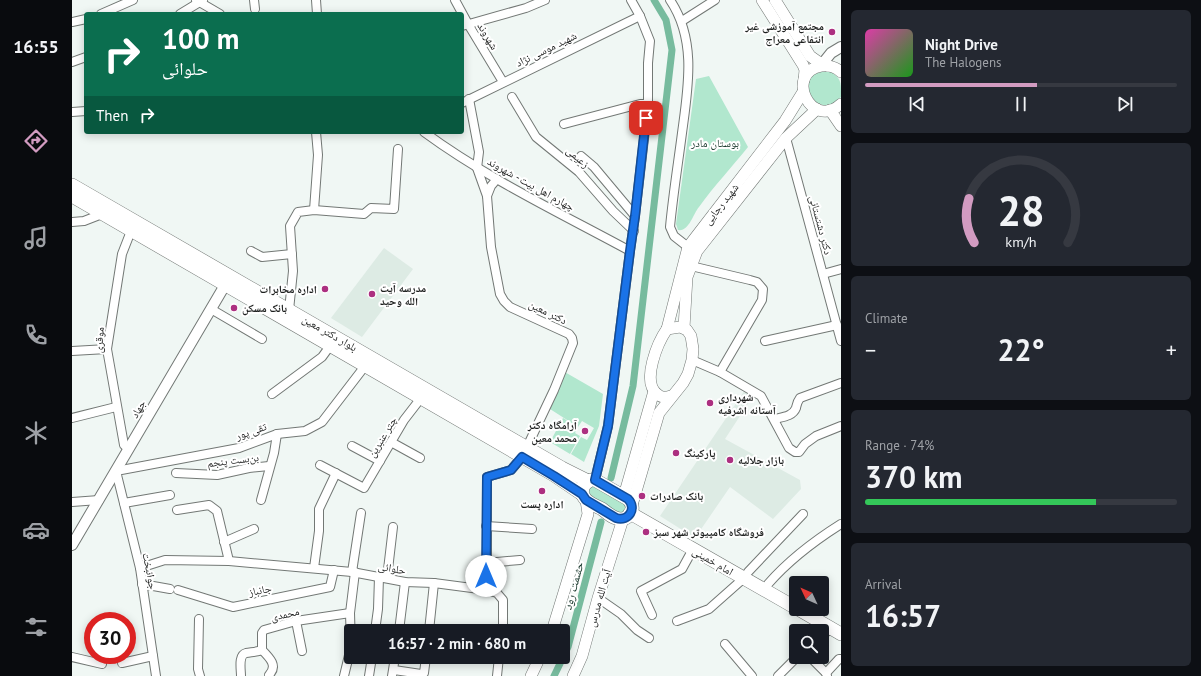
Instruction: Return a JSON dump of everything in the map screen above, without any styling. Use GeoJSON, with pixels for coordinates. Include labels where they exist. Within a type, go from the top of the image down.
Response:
{"type":"FeatureCollection","features":[{"type":"Feature","properties":{"kind":"main road"},"geometry":{"type":"LineString","coordinates":[[762,0],[810,56],[834,67]]}},
{"type":"Feature","properties":{"kind":"main road"},"geometry":{"type":"LineString","coordinates":[[775,0],[782,22],[805,70],[803,92],[807,102],[817,109],[830,110],[841,104]]}},
{"type":"Feature","properties":{"kind":"main road"},"geometry":{"type":"LineString","coordinates":[[804,80],[811,71],[816,68],[822,66],[834,67]]}},
{"type":"Feature","properties":{"kind":"main road","name":"شهید رجایی"},"geometry":{"type":"LineString","coordinates":[[654,391],[651,384],[652,364],[655,351],[667,329],[688,247],[785,121],[803,92]]}},
{"type":"Feature","properties":{"kind":"main road","name":"شهید رجایی"},"geometry":{"type":"LineString","coordinates":[[684,328],[688,277],[697,251],[786,138],[817,109]]}},
{"type":"Feature","properties":{"kind":"main road"},"geometry":{"type":"LineString","coordinates":[[830,110],[841,126]]}},
{"type":"Feature","properties":{"kind":"main road","name":"بلوار دکتر معین"},"geometry":{"type":"LineString","coordinates":[[72,185],[228,280],[330,346],[421,398],[525,452],[591,481],[628,508],[616,518],[584,497],[525,452],[289,310],[228,280],[131,232],[72,196]]}},
{"type":"Feature","properties":{"kind":"main road"},"geometry":{"type":"LineString","coordinates":[[628,508],[659,413],[686,378],[692,360],[693,349],[691,336],[688,330],[680,327],[667,329]]}},
{"type":"Feature","properties":{"kind":"main road"},"geometry":{"type":"LineString","coordinates":[[628,508],[654,391],[662,398],[671,396]]}},
{"type":"Feature","properties":{"kind":"main road"},"geometry":{"type":"LineString","coordinates":[[554,624],[588,514],[583,487],[591,481]]}},
{"type":"Feature","properties":{"kind":"main road","name":"امام خمینی"},"geometry":{"type":"LineString","coordinates":[[628,508],[693,549],[768,584],[789,596]]}},
{"type":"Feature","properties":{"kind":"main road","name":"امام خمینی"},"geometry":{"type":"LineString","coordinates":[[628,508],[669,527],[789,603]]}},
{"type":"Feature","properties":{"kind":"main road","name":"آیت الله مدرس"},"geometry":{"type":"LineString","coordinates":[[573,676],[582,656],[598,598],[628,508]]}},
{"type":"Feature","properties":{"kind":"main road","name":"امام خمینی"},"geometry":{"type":"LineString","coordinates":[[810,616],[834,631]]}},
{"type":"Feature","properties":{"kind":"main road","name":"امام خمینی"},"geometry":{"type":"LineString","coordinates":[[820,616],[834,631]]}},
{"type":"Feature","properties":{"kind":"main road"},"geometry":{"type":"LineString","coordinates":[[531,676],[537,664]]}},
{"type":"Feature","properties":{"kind":"street"},"geometry":{"type":"LineString","coordinates":[[105,12],[132,0]]}},
{"type":"Feature","properties":{"kind":"street"},"geometry":{"type":"LineString","coordinates":[[316,0],[317,12]]}},
{"type":"Feature","properties":{"kind":"street","name":"شهروند"},"geometry":{"type":"LineString","coordinates":[[455,0],[460,12]]}},
{"type":"Feature","properties":{"kind":"street"},"geometry":{"type":"LineString","coordinates":[[465,25],[526,8],[545,0]]}},
{"type":"Feature","properties":{"kind":"street"},"geometry":{"type":"LineString","coordinates":[[591,481],[608,426],[630,251],[634,231],[648,104],[648,64],[650,41],[640,16],[631,0]]}},
{"type":"Feature","properties":{"kind":"street"},"geometry":{"type":"LineString","coordinates":[[670,0],[682,21],[687,47],[689,72],[688,93],[670,227],[674,236],[688,247]]}},
{"type":"Feature","properties":{"kind":"street"},"geometry":{"type":"LineString","coordinates":[[682,21],[715,0]]}},
{"type":"Feature","properties":{"kind":"street"},"geometry":{"type":"LineString","coordinates":[[183,12],[200,1],[217,12]]}},
{"type":"Feature","properties":{"kind":"street","name":"شهید موسی نژاد"},"geometry":{"type":"LineString","coordinates":[[465,101],[640,16]]}},
{"type":"Feature","properties":{"kind":"street"},"geometry":{"type":"LineString","coordinates":[[72,22],[84,20]]}},
{"type":"Feature","properties":{"kind":"street","name":"شهروند"},"geometry":{"type":"LineString","coordinates":[[465,25],[503,82]]}},
{"type":"Feature","properties":{"kind":"street"},"geometry":{"type":"LineString","coordinates":[[834,67],[831,53],[841,47]]}},
{"type":"Feature","properties":{"kind":"street"},"geometry":{"type":"LineString","coordinates":[[72,62],[84,58]]}},
{"type":"Feature","properties":{"kind":"street","name":"زعیمی"},"geometry":{"type":"LineString","coordinates":[[512,97],[536,136],[579,172],[613,211],[634,231]]}},
{"type":"Feature","properties":{"kind":"street"},"geometry":{"type":"LineString","coordinates":[[465,101],[479,152],[477,168]]}},
{"type":"Feature","properties":{"kind":"street"},"geometry":{"type":"LineString","coordinates":[[564,124],[640,104],[648,104]]}},
{"type":"Feature","properties":{"kind":"street"},"geometry":{"type":"LineString","coordinates":[[72,112],[84,111]]}},
{"type":"Feature","properties":{"kind":"street"},"geometry":{"type":"LineString","coordinates":[[314,210],[318,155],[316,134]]}},
{"type":"Feature","properties":{"kind":"street","name":"چهارم اهل بیت - شهروند"},"geometry":{"type":"LineString","coordinates":[[427,134],[477,168],[630,251]]}},
{"type":"Feature","properties":{"kind":"street","name":"دکتر دشتستانی"},"geometry":{"type":"LineString","coordinates":[[786,138],[841,341]]}},
{"type":"Feature","properties":{"kind":"street"},"geometry":{"type":"LineString","coordinates":[[289,310],[293,271],[290,226],[298,212],[314,210],[364,214],[371,208],[394,209],[398,149]]}},
{"type":"Feature","properties":{"kind":"street"},"geometry":{"type":"LineString","coordinates":[[581,156],[594,167],[635,216]]}},
{"type":"Feature","properties":{"kind":"street","name":"دکتر معین"},"geometry":{"type":"LineString","coordinates":[[477,168],[487,196],[492,247],[500,294],[504,301],[510,306],[569,334],[573,343],[525,452]]}},
{"type":"Feature","properties":{"kind":"street"},"geometry":{"type":"LineString","coordinates":[[487,196],[490,186],[497,179]]}},
{"type":"Feature","properties":{"kind":"street"},"geometry":{"type":"LineString","coordinates":[[72,222],[84,221],[102,214]]}},
{"type":"Feature","properties":{"kind":"street","name":"موقری"},"geometry":{"type":"LineString","coordinates":[[128,450],[124,445],[116,407],[107,349],[122,254],[131,232]]}},
{"type":"Feature","properties":{"kind":"street"},"geometry":{"type":"LineString","coordinates":[[251,251],[262,257],[292,254]]}},
{"type":"Feature","properties":{"kind":"street"},"geometry":{"type":"LineString","coordinates":[[691,266],[757,282],[763,289],[762,300],[720,372]]}},
{"type":"Feature","properties":{"kind":"street"},"geometry":{"type":"LineString","coordinates":[[823,274],[841,269]]}},
{"type":"Feature","properties":{"kind":"street","name":"جهاد"},"geometry":{"type":"LineString","coordinates":[[72,545],[228,280]]}},
{"type":"Feature","properties":{"kind":"street"},"geometry":{"type":"LineString","coordinates":[[211,309],[262,339]]}},
{"type":"Feature","properties":{"kind":"street"},"geometry":{"type":"LineString","coordinates":[[765,341],[837,325]]}},
{"type":"Feature","properties":{"kind":"street"},"geometry":{"type":"LineString","coordinates":[[272,394],[322,357],[330,346]]}},
{"type":"Feature","properties":{"kind":"street"},"geometry":{"type":"LineString","coordinates":[[72,351],[107,349]]}},
{"type":"Feature","properties":{"kind":"street"},"geometry":{"type":"LineString","coordinates":[[692,360],[720,372],[761,396],[790,448],[795,452],[799,452],[805,444],[816,436],[841,426]]}},
{"type":"Feature","properties":{"kind":"street","name":"تقی پور"},"geometry":{"type":"LineString","coordinates":[[116,471],[239,448],[277,434],[304,431],[322,422],[365,366]]}},
{"type":"Feature","properties":{"kind":"street"},"geometry":{"type":"LineString","coordinates":[[775,419],[790,415],[794,412],[800,398],[841,383]]}},
{"type":"Feature","properties":{"kind":"street","name":"چتر عنبرین"},"geometry":{"type":"LineString","coordinates":[[336,473],[364,488],[404,420],[421,398]]}},
{"type":"Feature","properties":{"kind":"street"},"geometry":{"type":"LineString","coordinates":[[72,418],[116,407]]}},
{"type":"Feature","properties":{"kind":"street"},"geometry":{"type":"LineString","coordinates":[[261,500],[269,466],[274,453],[277,434]]}},
{"type":"Feature","properties":{"kind":"street"},"geometry":{"type":"LineString","coordinates":[[391,442],[420,458]]}},
{"type":"Feature","properties":{"kind":"street"},"geometry":{"type":"LineString","coordinates":[[352,446],[380,461]]}},
{"type":"Feature","properties":{"kind":"street"},"geometry":{"type":"LineString","coordinates":[[504,624],[503,600],[497,593],[487,590],[487,477],[511,470],[525,452]]}},
{"type":"Feature","properties":{"kind":"street"},"geometry":{"type":"LineString","coordinates":[[314,568],[319,531],[319,509],[336,473],[320,465]]}},
{"type":"Feature","properties":{"kind":"street","name":"بن‌بست پنجم"},"geometry":{"type":"LineString","coordinates":[[176,473],[217,475],[249,468],[269,466]]}},
{"type":"Feature","properties":{"kind":"street","name":"جوانبخت"},"geometry":{"type":"LineString","coordinates":[[116,471],[140,568],[156,676]]}},
{"type":"Feature","properties":{"kind":"street"},"geometry":{"type":"LineString","coordinates":[[124,502],[170,495]]}},
{"type":"Feature","properties":{"kind":"street"},"geometry":{"type":"LineString","coordinates":[[72,502],[99,500]]}},
{"type":"Feature","properties":{"kind":"street"},"geometry":{"type":"LineString","coordinates":[[177,510],[209,505],[217,511],[229,562]]}},
{"type":"Feature","properties":{"kind":"street"},"geometry":{"type":"LineString","coordinates":[[344,676],[351,647],[350,613],[353,572],[361,513]]}},
{"type":"Feature","properties":{"kind":"street"},"geometry":{"type":"LineString","coordinates":[[677,621],[709,609],[746,575],[803,514]]}},
{"type":"Feature","properties":{"kind":"street"},"geometry":{"type":"LineString","coordinates":[[768,584],[783,566],[804,549],[841,524]]}},
{"type":"Feature","properties":{"kind":"street"},"geometry":{"type":"LineString","coordinates":[[486,526],[532,529]]}},
{"type":"Feature","properties":{"kind":"street"},"geometry":{"type":"LineString","coordinates":[[377,624],[383,578],[393,527]]}},
{"type":"Feature","properties":{"kind":"street"},"geometry":{"type":"LineString","coordinates":[[224,542],[254,529]]}},
{"type":"Feature","properties":{"kind":"street"},"geometry":{"type":"LineString","coordinates":[[652,615],[642,591],[682,569],[693,549]]}},
{"type":"Feature","properties":{"kind":"street","name":"حلوائی"},"geometry":{"type":"LineString","coordinates":[[140,568],[165,560],[229,562],[353,572],[405,582],[434,583],[487,590]]}},
{"type":"Feature","properties":{"kind":"street"},"geometry":{"type":"LineString","coordinates":[[486,563],[520,560]]}},
{"type":"Feature","properties":{"kind":"street","name":"جانباز"},"geometry":{"type":"LineString","coordinates":[[142,584],[174,589],[233,607],[330,587],[334,570]]}},
{"type":"Feature","properties":{"kind":"street"},"geometry":{"type":"LineString","coordinates":[[399,624],[405,582]]}},
{"type":"Feature","properties":{"kind":"street"},"geometry":{"type":"LineString","coordinates":[[430,624],[434,583]]}},
{"type":"Feature","properties":{"kind":"street"},"geometry":{"type":"LineString","coordinates":[[598,598],[621,614],[637,630],[649,638]]}},
{"type":"Feature","properties":{"kind":"street","name":"محمدی"},"geometry":{"type":"LineString","coordinates":[[262,650],[262,633],[264,630],[296,622],[350,613]]}},
{"type":"Feature","properties":{"kind":"street"},"geometry":{"type":"LineString","coordinates":[[199,619],[198,668],[200,676]]}},
{"type":"Feature","properties":{"kind":"street"},"geometry":{"type":"LineString","coordinates":[[296,622],[302,651]]}},
{"type":"Feature","properties":{"kind":"street"},"geometry":{"type":"LineString","coordinates":[[725,644],[752,676]]}},
{"type":"Feature","properties":{"kind":"street"},"geometry":{"type":"LineString","coordinates":[[241,676],[242,655],[244,653],[262,650],[272,662],[274,668],[268,675]]}},
{"type":"Feature","properties":{"kind":"street"},"geometry":{"type":"LineString","coordinates":[[136,660],[153,656]]}},
{"type":"Feature","properties":{"kind":"street"},"geometry":{"type":"LineString","coordinates":[[72,657],[84,660]]}},
{"type":"Feature","properties":{"kind":"street"},"geometry":{"type":"LineString","coordinates":[[817,664],[827,675],[841,659]]}},
{"type":"Feature","properties":{"kind":"street"},"geometry":{"type":"LineString","coordinates":[[369,676],[371,664]]}},
{"type":"Feature","properties":{"kind":"street"},"geometry":{"type":"LineString","coordinates":[[393,673],[421,674],[424,673],[425,664]]}},
{"type":"Feature","properties":{"kind":"street"},"geometry":{"type":"LineString","coordinates":[[496,676],[498,664]]}},
{"type":"Feature","properties":{"kind":"street"},"geometry":{"type":"LineString","coordinates":[[778,676],[790,664]]}},
{"type":"Feature","properties":{"kind":"shaded area","name":"مدرسه آیت الله وحید"},"geometry":{"type":"Polygon","coordinates":[[[384,248],[413,269],[362,337],[331,318],[384,248]]]}},
{"type":"Feature","properties":{"kind":"shaded area","name":"بازار جلالیه"},"geometry":{"type":"Polygon","coordinates":[[[745,390],[753,396],[725,439],[800,480],[801,489],[773,519],[730,487],[695,538],[660,516],[745,390]]]}},
{"type":"Feature","properties":{"kind":"green space"},"geometry":{"type":"Polygon","coordinates":[[[829,70],[840,80],[841,97],[838,101],[828,105],[812,102],[807,84],[812,74],[829,70]]]}},
{"type":"Feature","properties":{"kind":"green space","name":"بوستان مادر"},"geometry":{"type":"Polygon","coordinates":[[[709,76],[748,147],[705,199],[688,225],[682,230],[678,230],[676,224],[696,79],[709,76]]]}},
{"type":"Feature","properties":{"kind":"green space"},"geometry":{"type":"Polygon","coordinates":[[[563,371],[603,394],[599,426],[584,462],[571,454],[581,437],[587,440],[594,428],[582,421],[578,427],[550,409],[563,371]]]}},
{"type":"Feature","properties":{"kind":"green space"},"geometry":{"type":"Polygon","coordinates":[[[563,418],[578,427],[575,433],[580,436],[570,454],[550,442],[563,418]]]}},
{"type":"Feature","properties":{"kind":"green space"},"geometry":{"type":"Polygon","coordinates":[[[591,484],[628,505],[621,516],[589,498],[586,490],[591,484]]]}},
{"type":"Feature","properties":{"kind":"waterway","name":"حشمت رود"},"geometry":{"type":"LineString","coordinates":[[611,478],[633,386],[672,50],[666,20],[654,0]]}},
{"type":"Feature","properties":{"kind":"waterway","name":"حشمت رود"},"geometry":{"type":"LineString","coordinates":[[554,676],[568,647],[601,522]]}},
{"type":"Feature","properties":{"kind":"place","name":"مجتمع آموزشی غیر انتفاعی معراج"},"geometry":{"type":"Point","coordinates":[832,32]}},
{"type":"Feature","properties":{"kind":"place","name":"اداره مخابرات"},"geometry":{"type":"Point","coordinates":[325,289]}},
{"type":"Feature","properties":{"kind":"place","name":"مدرسه آیت الله وحید"},"geometry":{"type":"Point","coordinates":[372,294]}},
{"type":"Feature","properties":{"kind":"place","name":"بانک مسکن"},"geometry":{"type":"Point","coordinates":[234,308]}},
{"type":"Feature","properties":{"kind":"place","name":"شهرداری آستانه اشرفیه"},"geometry":{"type":"Point","coordinates":[710,403]}},
{"type":"Feature","properties":{"kind":"place","name":"آرامگاه دکتر محمد معین"},"geometry":{"type":"Point","coordinates":[585,431]}},
{"type":"Feature","properties":{"kind":"place","name":"پارکینگ"},"geometry":{"type":"Point","coordinates":[676,453]}},
{"type":"Feature","properties":{"kind":"place","name":"بازار جلالیه"},"geometry":{"type":"Point","coordinates":[730,460]}},
{"type":"Feature","properties":{"kind":"place","name":"اداره پست"},"geometry":{"type":"Point","coordinates":[542,491]}},
{"type":"Feature","properties":{"kind":"place","name":"بانک صادرات"},"geometry":{"type":"Point","coordinates":[642,496]}},
{"type":"Feature","properties":{"kind":"place","name":"فروشگاه کامپیوتر شهر سبز"},"geometry":{"type":"Point","coordinates":[646,532]}},
{"type":"Feature","properties":{"kind":"route"},"geometry":{"type":"LineString","coordinates":[[486,576],[487,477],[511,470],[522,457],[582,494],[586,500],[616,518],[623,519],[630,515],[632,508],[630,501],[595,480],[598,462],[608,426],[630,251],[634,231],[646,118]]}}]}
